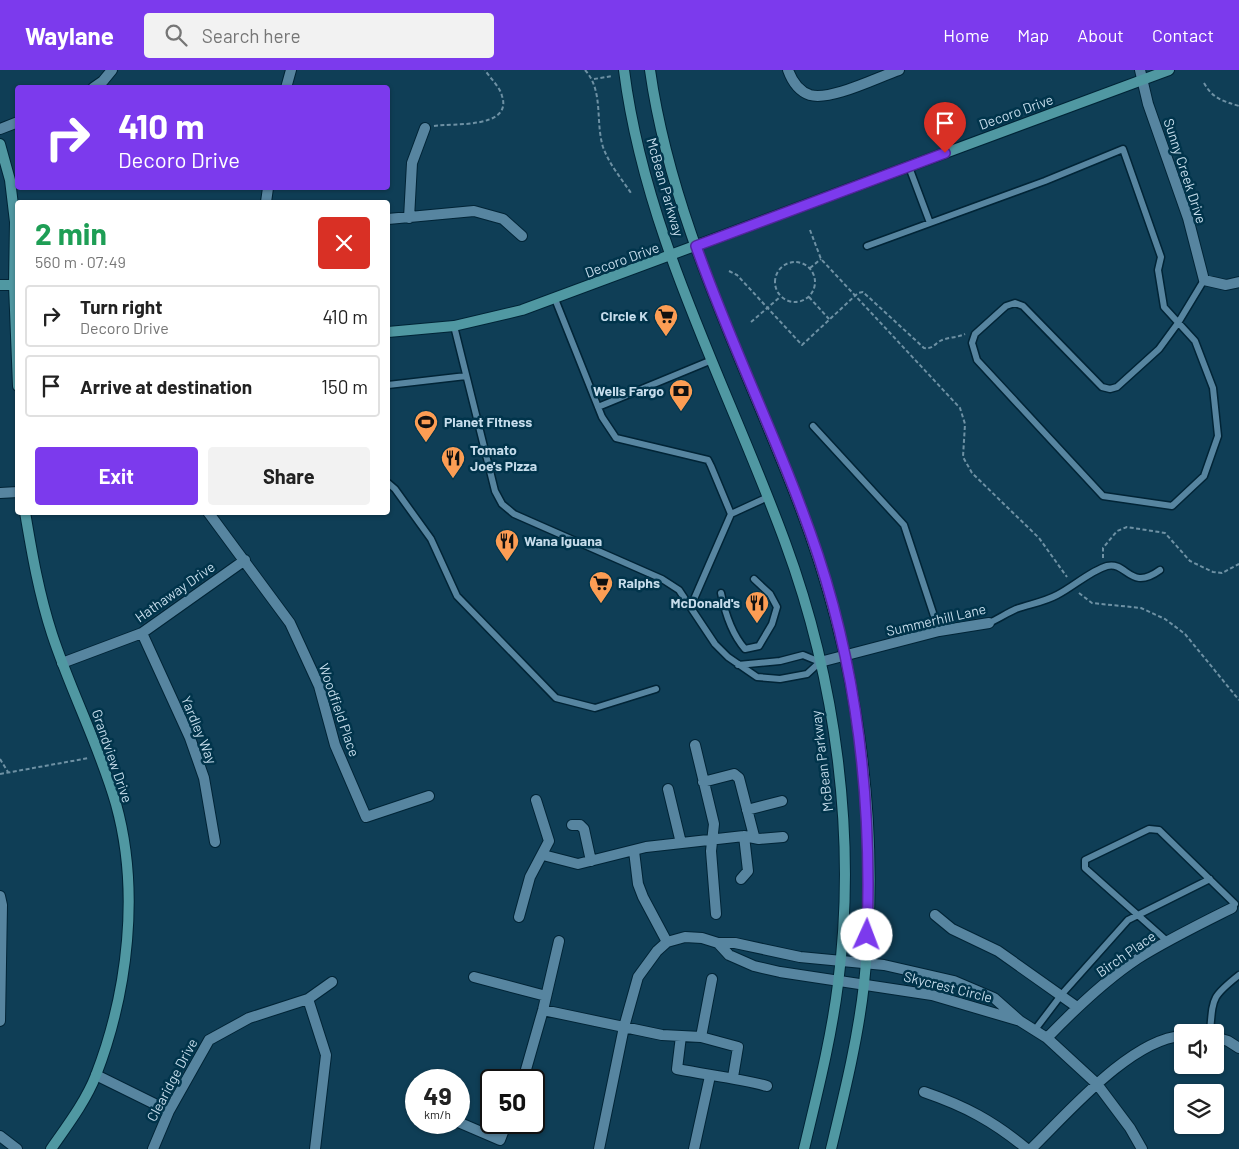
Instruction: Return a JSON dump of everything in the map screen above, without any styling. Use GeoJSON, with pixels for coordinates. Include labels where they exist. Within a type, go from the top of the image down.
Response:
{"type":"FeatureCollection","features":[{"type":"Feature","properties":{"kind":"main road","name":"McBean Parkway"},"geometry":{"type":"LineString","coordinates":[[650,70],[669,165],[696,246],[807,524],[828,589],[846,656],[860,735],[868,815],[869,895],[866,963],[854,1047],[831,1149]]}},
{"type":"Feature","properties":{"kind":"main road","name":"Decoro Drive"},"geometry":{"type":"LineString","coordinates":[[390,332],[454,326],[514,313],[909,167],[1141,75],[1169,70]]}},
{"type":"Feature","properties":{"kind":"main road","name":"McBean Parkway"},"geometry":{"type":"LineString","coordinates":[[624,72],[640,154],[659,224],[768,497],[797,578],[820,662],[836,747],[842,820],[843,894],[838,981],[826,1055],[804,1149]]}},
{"type":"Feature","properties":{"kind":"main road"},"geometry":{"type":"LineString","coordinates":[[0,144],[10,180],[15,222]]}},
{"type":"Feature","properties":{"kind":"main road"},"geometry":{"type":"LineString","coordinates":[[0,285],[15,285]]}},
{"type":"Feature","properties":{"kind":"main road","name":"Grandview Drive"},"geometry":{"type":"LineString","coordinates":[[26,515],[38,585],[62,663],[101,756],[116,806],[127,867],[129,910],[120,994],[96,1075],[66,1128],[51,1149]]}},
{"type":"Feature","properties":{"kind":"street"},"geometry":{"type":"LineString","coordinates":[[97,85],[112,70]]}},
{"type":"Feature","properties":{"kind":"street"},"geometry":{"type":"LineString","coordinates":[[287,85],[290,70]]}},
{"type":"Feature","properties":{"kind":"street"},"geometry":{"type":"LineString","coordinates":[[788,70],[796,86],[803,92],[811,95],[827,94],[899,70]]}},
{"type":"Feature","properties":{"kind":"street","name":"Sunny Creek Drive"},"geometry":{"type":"LineString","coordinates":[[1141,75],[1151,111],[1188,218],[1204,280]]}},
{"type":"Feature","properties":{"kind":"street"},"geometry":{"type":"LineString","coordinates":[[0,129],[15,123]]}},
{"type":"Feature","properties":{"kind":"street"},"geometry":{"type":"LineString","coordinates":[[409,218],[412,163],[425,128]]}},
{"type":"Feature","properties":{"kind":"street"},"geometry":{"type":"LineString","coordinates":[[390,219],[474,211],[503,219],[522,236]]}},
{"type":"Feature","properties":{"kind":"street"},"geometry":{"type":"LineString","coordinates":[[1204,280],[1226,285],[1239,282]]}},
{"type":"Feature","properties":{"kind":"street"},"geometry":{"type":"LineString","coordinates":[[0,493],[15,492]]}},
{"type":"Feature","properties":{"kind":"street","name":"Woodfield Place"},"geometry":{"type":"LineString","coordinates":[[210,515],[290,622],[319,686],[335,745],[366,817],[429,796]]}},
{"type":"Feature","properties":{"kind":"street","name":"Hathaway Drive"},"geometry":{"type":"LineString","coordinates":[[62,663],[142,633],[245,560]]}},
{"type":"Feature","properties":{"kind":"street","name":"Summerhill Lane"},"geometry":{"type":"LineString","coordinates":[[820,662],[939,632],[989,623]]}},
{"type":"Feature","properties":{"kind":"street","name":"Yardley Way"},"geometry":{"type":"LineString","coordinates":[[142,633],[190,738],[204,778],[215,842]]}},
{"type":"Feature","properties":{"kind":"street"},"geometry":{"type":"LineString","coordinates":[[694,745],[714,824],[711,851],[716,914]]}},
{"type":"Feature","properties":{"kind":"street"},"geometry":{"type":"LineString","coordinates":[[703,782],[734,774],[739,778],[747,810],[749,836],[748,871],[741,879]]}},
{"type":"Feature","properties":{"kind":"street"},"geometry":{"type":"LineString","coordinates":[[668,789],[680,843]]}},
{"type":"Feature","properties":{"kind":"street"},"geometry":{"type":"LineString","coordinates":[[518,917],[530,877],[548,842],[536,800]]}},
{"type":"Feature","properties":{"kind":"street"},"geometry":{"type":"LineString","coordinates":[[747,810],[782,801]]}},
{"type":"Feature","properties":{"kind":"street"},"geometry":{"type":"LineString","coordinates":[[572,825],[580,825],[584,829],[591,861]]}},
{"type":"Feature","properties":{"kind":"street"},"geometry":{"type":"LineString","coordinates":[[543,855],[578,864],[646,847],[749,836],[758,839],[783,837]]}},
{"type":"Feature","properties":{"kind":"street"},"geometry":{"type":"LineString","coordinates":[[600,1149],[624,1027],[638,977],[645,964],[667,942],[638,884],[634,851]]}},
{"type":"Feature","properties":{"kind":"street"},"geometry":{"type":"LineString","coordinates":[[0,896],[2,905],[0,1021]]}},
{"type":"Feature","properties":{"kind":"street","name":"Birch Place"},"geometry":{"type":"LineString","coordinates":[[1047,1038],[1077,1007],[1135,960],[1167,941],[1232,908]]}},
{"type":"Feature","properties":{"kind":"street"},"geometry":{"type":"LineString","coordinates":[[935,915],[952,929],[998,951],[1062,994],[1077,1007]]}},
{"type":"Feature","properties":{"kind":"street","name":"Skycrest Circle"},"geometry":{"type":"LineString","coordinates":[[667,942],[685,937],[702,938],[718,943],[735,943],[774,953],[839,962],[866,963],[954,981],[994,998],[1034,1031],[1047,1038],[1097,1084],[1130,1128],[1142,1149]]}},
{"type":"Feature","properties":{"kind":"street"},"geometry":{"type":"LineString","coordinates":[[526,1069],[543,1010],[558,941]]}},
{"type":"Feature","properties":{"kind":"street","name":"Skycrest Circle"},"geometry":{"type":"LineString","coordinates":[[718,943],[729,955],[754,966],[932,995],[1020,1020]]}},
{"type":"Feature","properties":{"kind":"street"},"geometry":{"type":"LineString","coordinates":[[474,977],[546,996]]}},
{"type":"Feature","properties":{"kind":"street"},"geometry":{"type":"LineString","coordinates":[[701,1037],[712,979]]}},
{"type":"Feature","properties":{"kind":"street","name":"Clearidge Drive"},"geometry":{"type":"LineString","coordinates":[[153,1149],[168,1111],[209,1040],[249,1018],[308,1000],[332,982]]}},
{"type":"Feature","properties":{"kind":"street"},"geometry":{"type":"LineString","coordinates":[[308,1000],[326,1055],[316,1149]]}},
{"type":"Feature","properties":{"kind":"street"},"geometry":{"type":"LineString","coordinates":[[543,1010],[624,1027],[681,1036],[701,1037],[738,1047],[734,1078]]}},
{"type":"Feature","properties":{"kind":"street"},"geometry":{"type":"LineString","coordinates":[[681,1036],[676,1069],[710,1076],[734,1078],[767,1086]]}},
{"type":"Feature","properties":{"kind":"street"},"geometry":{"type":"LineString","coordinates":[[1032,1149],[1097,1084],[1143,1049],[1174,1036]]}},
{"type":"Feature","properties":{"kind":"street"},"geometry":{"type":"LineString","coordinates":[[1224,1040],[1239,1048]]}},
{"type":"Feature","properties":{"kind":"street"},"geometry":{"type":"LineString","coordinates":[[96,1075],[168,1111]]}},
{"type":"Feature","properties":{"kind":"street"},"geometry":{"type":"LineString","coordinates":[[694,1149],[710,1076]]}},
{"type":"Feature","properties":{"kind":"street"},"geometry":{"type":"LineString","coordinates":[[924,1092],[953,1102],[997,1124],[1027,1149]]}},
{"type":"Feature","properties":{"kind":"street"},"geometry":{"type":"LineString","coordinates":[[486,1134],[500,1140],[502,1134]]}},
{"type":"Feature","properties":{"kind":"street"},"geometry":{"type":"LineString","coordinates":[[0,1136],[17,1149]]}},
{"type":"Feature","properties":{"kind":"lane"},"geometry":{"type":"LineString","coordinates":[[867,246],[1045,181],[1123,149],[1161,258],[1158,270],[1164,308],[1178,323],[1195,341],[1213,388],[1218,436],[1204,476],[1172,506],[1103,496],[977,360],[972,343],[975,334],[1006,306],[1015,303],[1023,306],[1102,387],[1110,389],[1117,387],[1159,349],[1178,323],[1204,280]]}},
{"type":"Feature","properties":{"kind":"lane"},"geometry":{"type":"LineString","coordinates":[[909,167],[930,223]]}},
{"type":"Feature","properties":{"kind":"lane"},"geometry":{"type":"LineString","coordinates":[[555,299],[605,424],[616,438],[708,460],[731,514]]}},
{"type":"Feature","properties":{"kind":"lane"},"geometry":{"type":"LineString","coordinates":[[454,326],[495,491],[502,504],[514,514],[662,579],[679,590],[716,644],[738,665],[757,677],[780,679],[807,674],[820,662],[803,655],[738,665]]}},
{"type":"Feature","properties":{"kind":"lane"},"geometry":{"type":"LineString","coordinates":[[598,407],[712,360]]}},
{"type":"Feature","properties":{"kind":"lane"},"geometry":{"type":"LineString","coordinates":[[390,385],[466,376]]}},
{"type":"Feature","properties":{"kind":"lane"},"geometry":{"type":"LineString","coordinates":[[813,426],[904,525],[939,632]]}},
{"type":"Feature","properties":{"kind":"lane"},"geometry":{"type":"LineString","coordinates":[[390,485],[431,539],[457,596],[556,698],[595,708],[656,689]]}},
{"type":"Feature","properties":{"kind":"lane"},"geometry":{"type":"LineString","coordinates":[[691,606],[731,514],[768,497]]}},
{"type":"Feature","properties":{"kind":"lane"},"geometry":{"type":"LineString","coordinates":[[1105,567],[1116,566],[1133,577],[1142,579],[1160,570]]}},
{"type":"Feature","properties":{"kind":"lane","name":"Summerhill Lane"},"geometry":{"type":"LineString","coordinates":[[989,623],[1016,609],[1056,596],[1105,567]]}},
{"type":"Feature","properties":{"kind":"lane"},"geometry":{"type":"LineString","coordinates":[[721,593],[724,610],[736,639],[745,649],[759,646],[772,624],[778,607],[770,594],[754,579]]}},
{"type":"Feature","properties":{"kind":"lane"},"geometry":{"type":"LineString","coordinates":[[1167,941],[1085,868],[1085,860],[1149,829],[1159,830],[1210,878],[1234,904],[1232,908]]}},
{"type":"Feature","properties":{"kind":"lane"},"geometry":{"type":"LineString","coordinates":[[1034,1031],[1062,994],[1128,920],[1210,878]]}},
{"type":"Feature","properties":{"kind":"lane"},"geometry":{"type":"LineString","coordinates":[[1211,1024],[1213,998],[1221,989],[1239,976]]}},
{"type":"Feature","properties":{"kind":"path"},"geometry":{"type":"LineString","coordinates":[[425,128],[483,122],[493,119],[503,105],[502,95],[485,70]]}},
{"type":"Feature","properties":{"kind":"path"},"geometry":{"type":"LineString","coordinates":[[585,70],[594,79],[598,98],[599,126],[604,148],[631,193]]}},
{"type":"Feature","properties":{"kind":"path"},"geometry":{"type":"LineString","coordinates":[[594,79],[624,72]]}},
{"type":"Feature","properties":{"kind":"path"},"geometry":{"type":"LineString","coordinates":[[1204,83],[1210,93],[1218,100],[1239,106]]}},
{"type":"Feature","properties":{"kind":"path"},"geometry":{"type":"LineString","coordinates":[[810,230],[821,259],[960,408],[965,424],[963,457],[972,473],[1039,538],[1082,597],[1092,603],[1141,608],[1165,619],[1185,634],[1239,700]]}},
{"type":"Feature","properties":{"kind":"path"},"geometry":{"type":"LineString","coordinates":[[810,268],[821,259]]}},
{"type":"Feature","properties":{"kind":"path"},"geometry":{"type":"LineString","coordinates":[[799,262],[810,268],[815,280],[813,292],[809,297],[804,301],[791,302],[780,297],[775,285],[775,279],[781,268],[786,264],[799,262]]}},
{"type":"Feature","properties":{"kind":"path"},"geometry":{"type":"LineString","coordinates":[[729,271],[737,275],[802,344],[854,296],[863,292],[924,348],[933,347],[941,340],[956,338],[966,333],[975,334]]}},
{"type":"Feature","properties":{"kind":"path"},"geometry":{"type":"LineString","coordinates":[[751,322],[780,297]]}},
{"type":"Feature","properties":{"kind":"path"},"geometry":{"type":"LineString","coordinates":[[809,297],[829,319]]}},
{"type":"Feature","properties":{"kind":"path"},"geometry":{"type":"LineString","coordinates":[[1105,567],[1103,548],[1117,531],[1127,527],[1165,533],[1190,561],[1213,572],[1222,573],[1239,564]]}},
{"type":"Feature","properties":{"kind":"path"},"geometry":{"type":"LineString","coordinates":[[0,774],[101,756]]}},
{"type":"Feature","properties":{"kind":"path"},"geometry":{"type":"LineString","coordinates":[[0,759],[8,772]]}},
{"type":"Feature","properties":{"kind":"place","name":"Circle K"},"geometry":{"type":"Point","coordinates":[666,337]}},
{"type":"Feature","properties":{"kind":"place","name":"Wells Fargo"},"geometry":{"type":"Point","coordinates":[681,412]}},
{"type":"Feature","properties":{"kind":"place","name":"Planet Fitness"},"geometry":{"type":"Point","coordinates":[426,443]}},
{"type":"Feature","properties":{"kind":"place","name":"Tomato Joe's Pizza"},"geometry":{"type":"Point","coordinates":[453,479]}},
{"type":"Feature","properties":{"kind":"place","name":"Wana Iguana"},"geometry":{"type":"Point","coordinates":[507,562]}},
{"type":"Feature","properties":{"kind":"place","name":"Ralphs"},"geometry":{"type":"Point","coordinates":[601,604]}},
{"type":"Feature","properties":{"kind":"place","name":"McDonald's"},"geometry":{"type":"Point","coordinates":[757,624]}},
{"type":"Feature","properties":{"kind":"route"},"geometry":{"type":"LineString","coordinates":[[867,935],[869,895],[868,815],[854,695],[838,622],[807,524],[704,271],[696,246],[945,153]]}}]}
